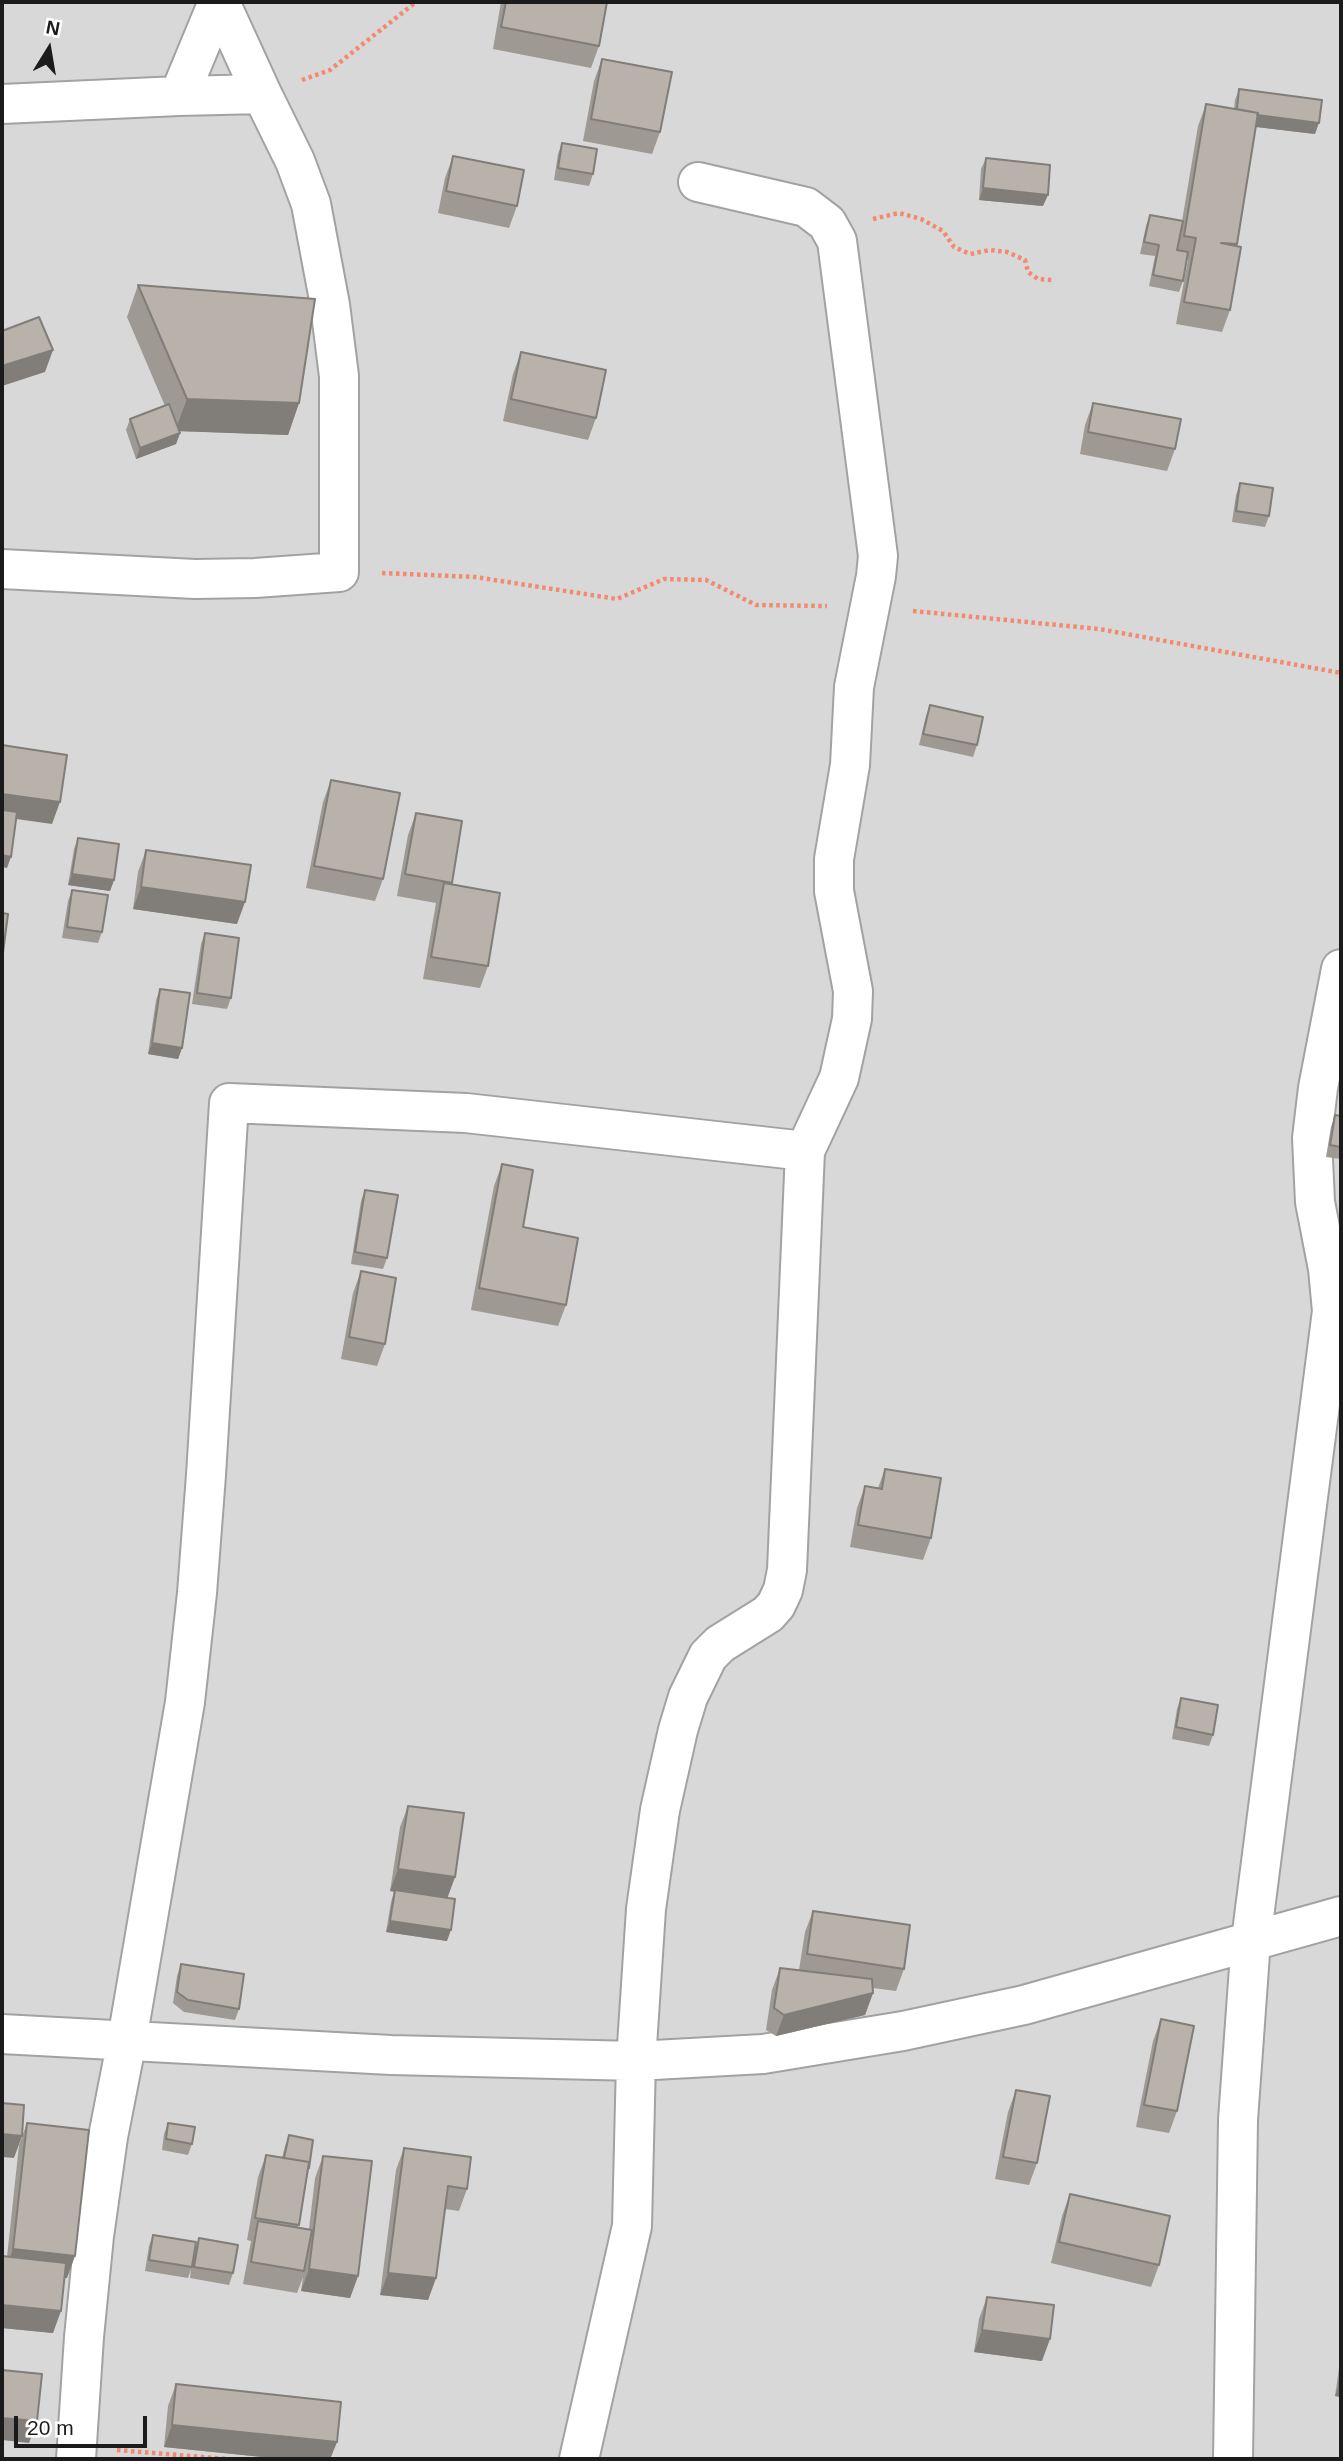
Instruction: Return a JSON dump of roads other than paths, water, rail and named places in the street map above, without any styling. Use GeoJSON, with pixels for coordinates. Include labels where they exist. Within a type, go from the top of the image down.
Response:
{"type":"FeatureCollection","features":[{"type":"Feature","properties":{"kind":"street"},"geometry":{"type":"LineString","coordinates":[[2,569],[195,579],[339,572],[339,376],[330,305],[311,204],[295,161],[219,2]]}},
{"type":"Feature","properties":{"kind":"street"},"geometry":{"type":"LineString","coordinates":[[179,96],[219,2]]}},
{"type":"Feature","properties":{"kind":"street"},"geometry":{"type":"LineString","coordinates":[[2,104],[262,94]]}},
{"type":"Feature","properties":{"kind":"street"},"geometry":{"type":"LineString","coordinates":[[579,2459],[632,2226],[636,2061],[648,1897],[660,1810],[678,1730],[688,1697],[708,1656],[720,1644],[768,1614],[783,1590],[787,1570],[805,1151],[839,1078],[852,1019],[853,991],[834,891],[834,859],[850,765],[854,687],[876,576],[876,530],[837,241],[827,223],[806,207],[698,182]]}},
{"type":"Feature","properties":{"kind":"street"},"geometry":{"type":"LineString","coordinates":[[1233,2459],[1238,2120],[1251,1940],[1332,1311],[1328,1269],[1315,1202],[1312,1138],[1318,1088],[1341,969]]}},
{"type":"Feature","properties":{"kind":"street"},"geometry":{"type":"LineString","coordinates":[[76,2453],[94,2236],[108,2137],[185,1702],[206,1475],[229,1103],[466,1113],[805,1151]]}},
{"type":"Feature","properties":{"kind":"street"},"geometry":{"type":"LineString","coordinates":[[2,2035],[391,2055],[636,2061],[763,2054],[903,2031],[1024,2005],[1341,1916]]}}]}
